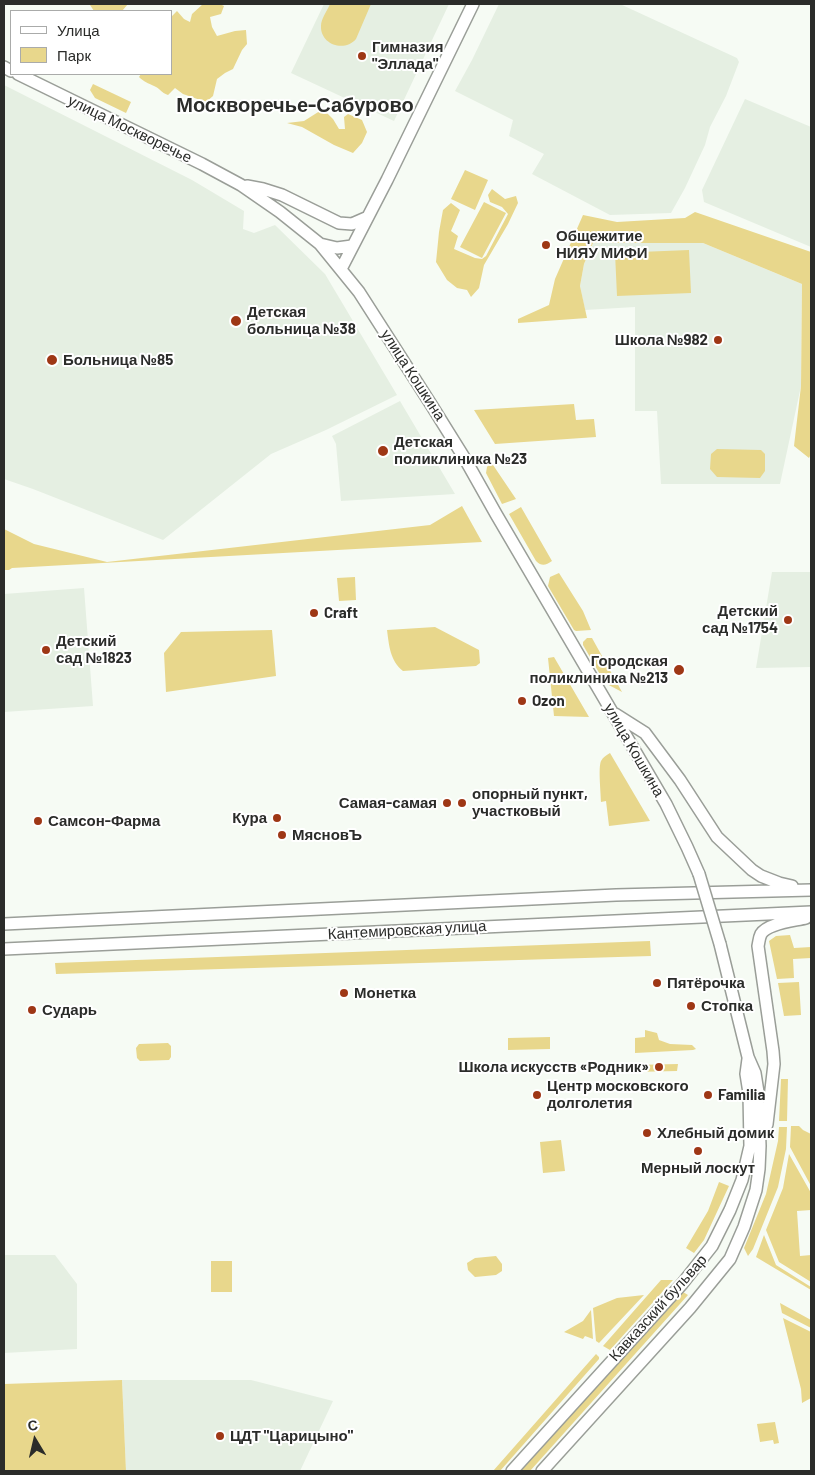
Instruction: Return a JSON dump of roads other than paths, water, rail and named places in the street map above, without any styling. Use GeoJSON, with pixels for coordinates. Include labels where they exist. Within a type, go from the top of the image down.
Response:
{"type":"FeatureCollection","features":[{"type":"Feature","properties":{"kind":"main road"},"geometry":{"type":"LineString","coordinates":[[341,269],[473,4]]}},
{"type":"Feature","properties":{"kind":"main road","name":"улица Москворечье"},"geometry":{"type":"LineString","coordinates":[[20,75],[241,185],[280,212],[320,244],[341,269]]}},
{"type":"Feature","properties":{"kind":"main road","name":"улица Москворечье"},"geometry":{"type":"LineString","coordinates":[[241,185],[282,195],[340,224],[352,224],[368,217]]}},
{"type":"Feature","properties":{"kind":"main road"},"geometry":{"type":"LineString","coordinates":[[320,244],[337,248],[352,246]]}},
{"type":"Feature","properties":{"kind":"main road","name":"улица Кошкина"},"geometry":{"type":"LineString","coordinates":[[341,269],[359,292],[465,459],[666,804],[699,874],[720,944]]}},
{"type":"Feature","properties":{"kind":"main road"},"geometry":{"type":"LineString","coordinates":[[612,712],[645,733],[680,780],[718,837],[752,870],[761,876],[779,883],[811,890]]}},
{"type":"Feature","properties":{"kind":"main road","name":"Кантемировская улица"},"geometry":{"type":"LineString","coordinates":[[4,924],[616,895],[811,890]]}},
{"type":"Feature","properties":{"kind":"main road","name":"Кантемировская улица"},"geometry":{"type":"LineString","coordinates":[[4,949],[811,912]]}},
{"type":"Feature","properties":{"kind":"main road"},"geometry":{"type":"LineString","coordinates":[[760,1146],[767,1124],[774,1064],[758,946],[759,938],[770,927],[811,917]]}},
{"type":"Feature","properties":{"kind":"main road","name":"Кавказский бульвар"},"geometry":{"type":"LineString","coordinates":[[542,1471],[690,1308],[730,1258],[744,1227],[756,1190],[760,1169],[758,1092],[755,1073],[748,1057],[720,944]]}},
{"type":"Feature","properties":{"kind":"main road","name":"Кавказский бульвар"},"geometry":{"type":"LineString","coordinates":[[512,1471],[682,1284],[712,1246],[742,1180],[750,1146],[749,1093],[746,1074],[748,1057]]}},
{"type":"Feature","properties":{"kind":"place","name":"Гимназия \"Эллада\""},"geometry":{"type":"Point","coordinates":[362,56]}},
{"type":"Feature","properties":{"kind":"place","name":"Общежитие НИЯУ МИФИ"},"geometry":{"type":"Point","coordinates":[546,245]}},
{"type":"Feature","properties":{"kind":"place","name":"Детская больница №38"},"geometry":{"type":"Point","coordinates":[236,321]}},
{"type":"Feature","properties":{"kind":"place","name":"Школа №982"},"geometry":{"type":"Point","coordinates":[718,340]}},
{"type":"Feature","properties":{"kind":"place","name":"Больница №85"},"geometry":{"type":"Point","coordinates":[52,360]}},
{"type":"Feature","properties":{"kind":"place","name":"Детская поликлиника №23"},"geometry":{"type":"Point","coordinates":[383,451]}},
{"type":"Feature","properties":{"kind":"place","name":"Craft"},"geometry":{"type":"Point","coordinates":[314,613]}},
{"type":"Feature","properties":{"kind":"place","name":"Детский сад №1754"},"geometry":{"type":"Point","coordinates":[788,620]}},
{"type":"Feature","properties":{"kind":"place","name":"Детский сад №1823"},"geometry":{"type":"Point","coordinates":[46,650]}},
{"type":"Feature","properties":{"kind":"place","name":"Городская поликлиника №213"},"geometry":{"type":"Point","coordinates":[679,670]}},
{"type":"Feature","properties":{"kind":"place","name":"Ozon"},"geometry":{"type":"Point","coordinates":[522,701]}},
{"type":"Feature","properties":{"kind":"place","name":"Самая-самая"},"geometry":{"type":"Point","coordinates":[447,803]}},
{"type":"Feature","properties":{"kind":"place","name":"опорный пункт, участковый"},"geometry":{"type":"Point","coordinates":[462,803]}},
{"type":"Feature","properties":{"kind":"place","name":"Кура"},"geometry":{"type":"Point","coordinates":[277,818]}},
{"type":"Feature","properties":{"kind":"place","name":"Самсон-Фарма"},"geometry":{"type":"Point","coordinates":[38,821]}},
{"type":"Feature","properties":{"kind":"place","name":"МясновЪ"},"geometry":{"type":"Point","coordinates":[282,835]}},
{"type":"Feature","properties":{"kind":"place","name":"Пятёрочка"},"geometry":{"type":"Point","coordinates":[657,983]}},
{"type":"Feature","properties":{"kind":"place","name":"Монетка"},"geometry":{"type":"Point","coordinates":[344,993]}},
{"type":"Feature","properties":{"kind":"place","name":"Стопка"},"geometry":{"type":"Point","coordinates":[691,1006]}},
{"type":"Feature","properties":{"kind":"place","name":"Сударь"},"geometry":{"type":"Point","coordinates":[32,1010]}},
{"type":"Feature","properties":{"kind":"place","name":"Школа искусств «Родник»"},"geometry":{"type":"Point","coordinates":[659,1067]}},
{"type":"Feature","properties":{"kind":"place","name":"Центр московского долголетия"},"geometry":{"type":"Point","coordinates":[537,1095]}},
{"type":"Feature","properties":{"kind":"place","name":"Familia"},"geometry":{"type":"Point","coordinates":[708,1095]}},
{"type":"Feature","properties":{"kind":"place","name":"Хлебный домик"},"geometry":{"type":"Point","coordinates":[647,1133]}},
{"type":"Feature","properties":{"kind":"place","name":"Мерный лоскут"},"geometry":{"type":"Point","coordinates":[698,1151]}},
{"type":"Feature","properties":{"kind":"place","name":"ЦДТ \"Царицыно\""},"geometry":{"type":"Point","coordinates":[220,1436]}},
{"type":"Feature","properties":{"kind":"district","name":"Москворечье-Сабурово"},"geometry":{"type":"Point","coordinates":[295,105]}}]}
